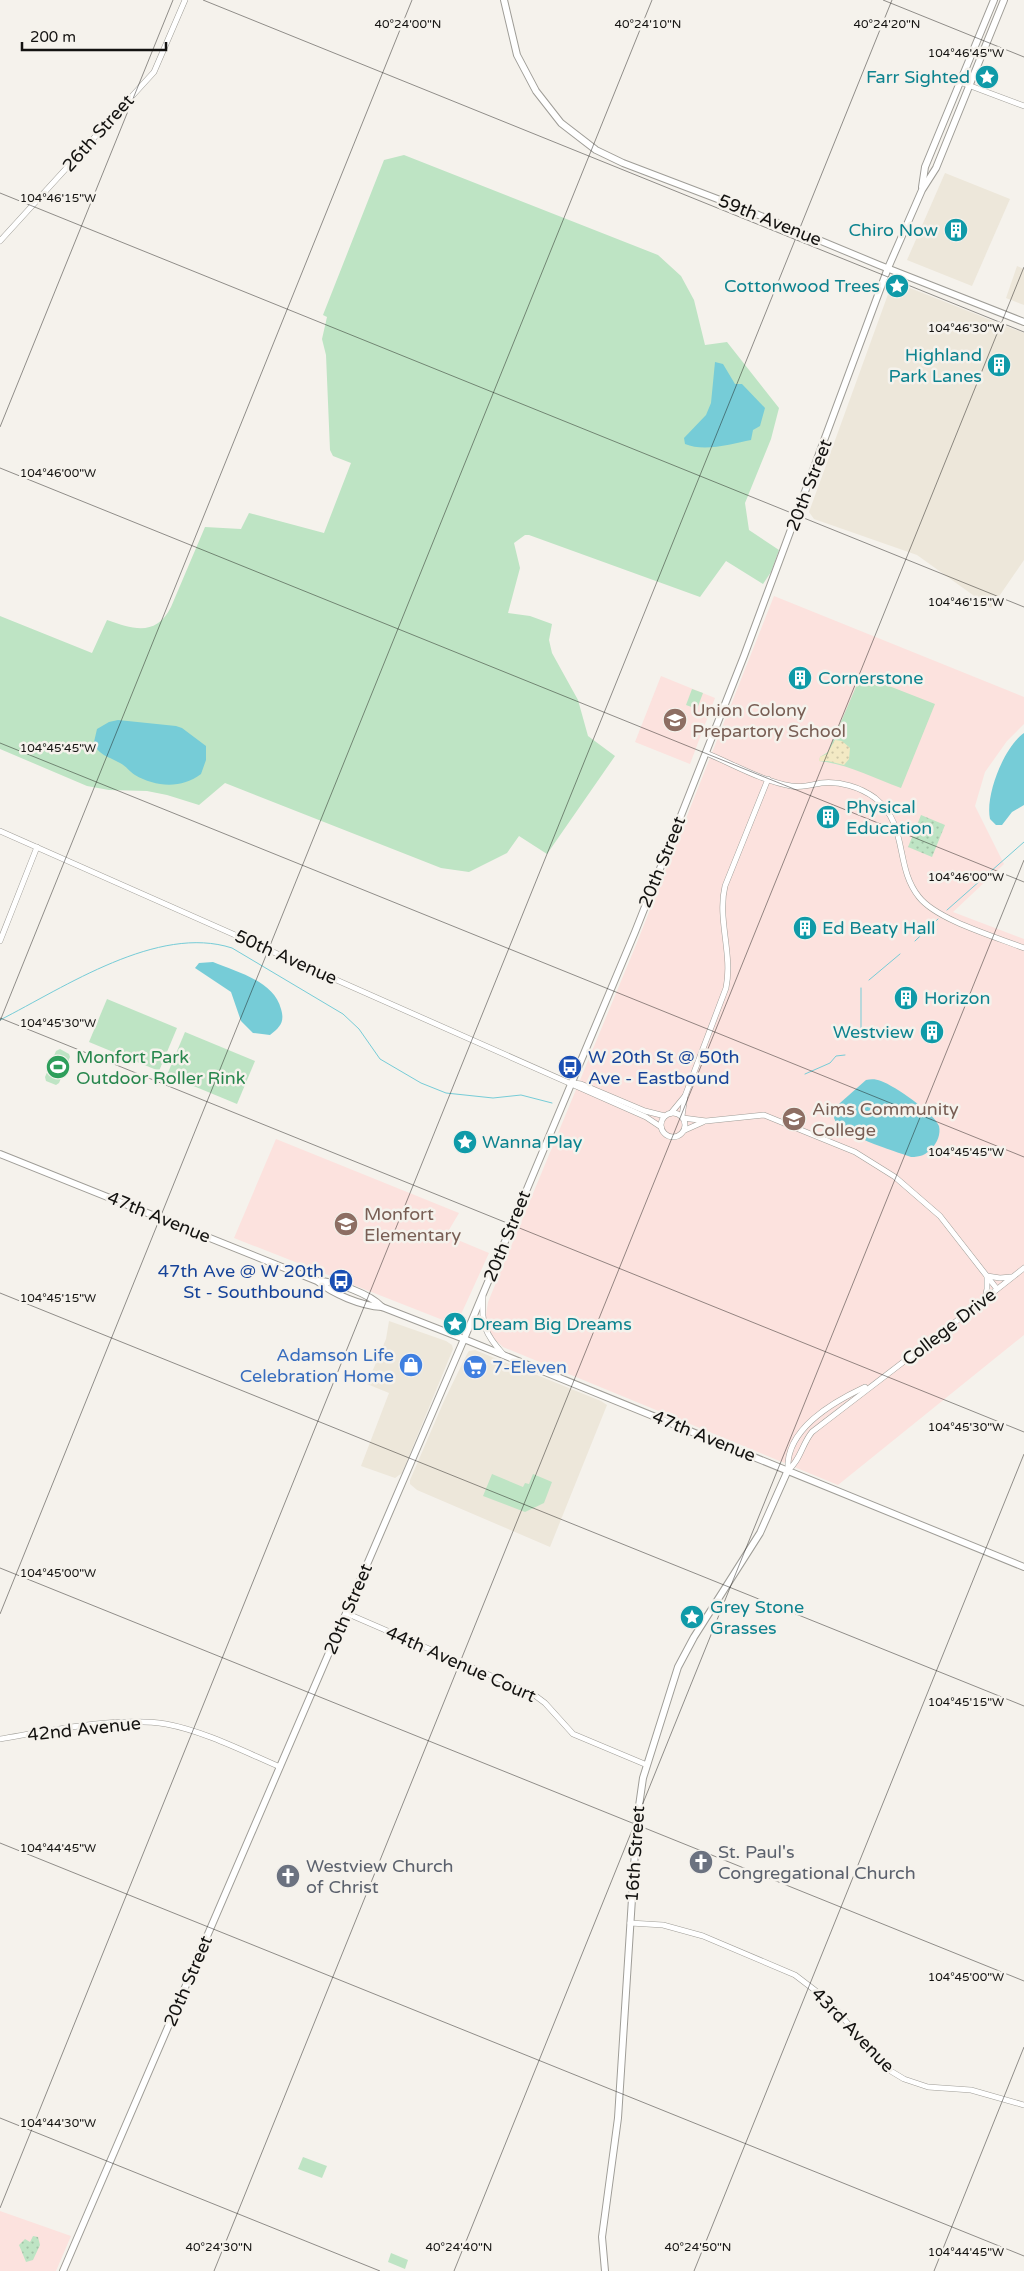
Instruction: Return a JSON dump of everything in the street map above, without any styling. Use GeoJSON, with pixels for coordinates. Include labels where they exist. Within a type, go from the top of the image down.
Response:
{"type":"FeatureCollection","features":[{"type":"Feature","properties":{"kind":"main road","name":"59th Avenue"},"geometry":{"type":"LineString","coordinates":[[504,0],[518,54],[536,91],[552,114],[572,134],[608,156],[1024,322]]}},
{"type":"Feature","properties":{"kind":"main road","name":"20th Street"},"geometry":{"type":"LineString","coordinates":[[922,190],[925,167],[994,0]]}},
{"type":"Feature","properties":{"kind":"main road","name":"20th Street"},"geometry":{"type":"LineString","coordinates":[[63,2271],[464,1340],[571,1083],[706,753],[796,520],[888,268],[922,190],[936,168],[1004,0]]}},
{"type":"Feature","properties":{"kind":"main road","name":"47th Avenue"},"geometry":{"type":"LineString","coordinates":[[0,1154],[317,1281],[329,1281],[375,1299],[382,1307],[1024,1567]]}},
{"type":"Feature","properties":{"kind":"main road","name":"16th Street"},"geometry":{"type":"LineString","coordinates":[[605,2271],[602,2237],[618,2118],[638,1803],[647,1764],[671,1686],[685,1653],[760,1533],[788,1470]]}},
{"type":"Feature","properties":{"kind":"street","name":"26th Street"},"geometry":{"type":"LineString","coordinates":[[0,241],[151,76],[168,42],[185,0]]}},
{"type":"Feature","properties":{"kind":"street"},"geometry":{"type":"LineString","coordinates":[[960,82],[1024,106]]}},
{"type":"Feature","properties":{"kind":"street"},"geometry":{"type":"LineString","coordinates":[[706,753],[788,786],[805,787],[822,783],[842,784],[862,790],[886,808],[893,820],[900,837],[905,871],[920,899],[932,909],[950,919],[1024,948]]}},
{"type":"Feature","properties":{"kind":"street"},"geometry":{"type":"LineString","coordinates":[[685,1130],[683,1117],[685,1096],[722,1001],[728,979],[729,967],[722,903],[725,886],[768,779]]}},
{"type":"Feature","properties":{"kind":"street","name":"50th Avenue"},"geometry":{"type":"LineString","coordinates":[[0,831],[646,1116],[661,1127]]}},
{"type":"Feature","properties":{"kind":"street"},"geometry":{"type":"LineString","coordinates":[[0,941],[37,847]]}},
{"type":"Feature","properties":{"kind":"street","name":"50th Avenue"},"geometry":{"type":"LineString","coordinates":[[571,1083],[581,1084],[651,1114],[668,1115]]}},
{"type":"Feature","properties":{"kind":"street"},"geometry":{"type":"LineString","coordinates":[[685,1096],[668,1115],[661,1127],[665,1135],[673,1138],[681,1135],[685,1130],[706,1121]]}},
{"type":"Feature","properties":{"kind":"street"},"geometry":{"type":"LineString","coordinates":[[668,1115],[678,1114],[683,1117],[706,1121],[764,1115],[856,1152],[895,1176],[935,1210],[998,1289]]}},
{"type":"Feature","properties":{"kind":"street","name":"College Drive"},"geometry":{"type":"LineString","coordinates":[[872,1384],[846,1396],[806,1425],[793,1446],[787,1461],[788,1470],[795,1465],[805,1440],[812,1432],[872,1384],[926,1346],[1024,1268]]}},
{"type":"Feature","properties":{"kind":"street"},"geometry":{"type":"LineString","coordinates":[[987,1276],[1000,1278],[1014,1276]]}},
{"type":"Feature","properties":{"kind":"street"},"geometry":{"type":"LineString","coordinates":[[984,1300],[988,1289],[987,1276]]}},
{"type":"Feature","properties":{"kind":"street"},"geometry":{"type":"LineString","coordinates":[[483,1295],[482,1311],[485,1329],[491,1340],[505,1357]]}},
{"type":"Feature","properties":{"kind":"street","name":"44th Avenue Court"},"geometry":{"type":"LineString","coordinates":[[346,1613],[533,1694],[545,1703],[573,1734],[647,1764]]}},
{"type":"Feature","properties":{"kind":"street","name":"42nd Avenue"},"geometry":{"type":"LineString","coordinates":[[0,1739],[61,1729],[152,1722],[183,1728],[280,1767]]}},
{"type":"Feature","properties":{"kind":"street","name":"43rd Avenue"},"geometry":{"type":"LineString","coordinates":[[630,1923],[663,1925],[703,1936],[795,1975],[829,2001],[884,2067],[904,2079],[928,2087],[971,2090],[1024,2105]]}},
{"type":"Feature","properties":{"kind":"shaded area"},"geometry":{"type":"Polygon","coordinates":[[[945,173],[1010,199],[972,286],[907,260],[945,173]]]}},
{"type":"Feature","properties":{"kind":"shaded area"},"geometry":{"type":"Polygon","coordinates":[[[1017,266],[1024,269],[1024,305],[1006,298],[1017,266]]]}},
{"type":"Feature","properties":{"kind":"shaded area"},"geometry":{"type":"Polygon","coordinates":[[[900,284],[1024,333],[1024,560],[991,608],[917,555],[814,519],[809,512],[891,286],[900,284]]]}},
{"type":"Feature","properties":{"kind":"shaded area","name":"Aims Community College"},"geometry":{"type":"Polygon","coordinates":[[[774,596],[1024,697],[1024,724],[1007,741],[985,772],[975,806],[1004,864],[953,912],[1024,939],[1024,1335],[838,1485],[503,1347],[493,1338],[485,1321],[488,1302],[636,945],[774,596]]]}},
{"type":"Feature","properties":{"kind":"shaded area","name":"Union Colony Prepartory School"},"geometry":{"type":"Polygon","coordinates":[[[661,676],[715,698],[690,764],[635,742],[661,676]]]}},
{"type":"Feature","properties":{"kind":"shaded area","name":"Monfort Elementary"},"geometry":{"type":"Polygon","coordinates":[[[276,1139],[459,1213],[446,1235],[489,1253],[458,1321],[453,1324],[234,1238],[276,1139]]]}},
{"type":"Feature","properties":{"kind":"shaded area"},"geometry":{"type":"Polygon","coordinates":[[[389,1321],[446,1341],[452,1345],[453,1349],[402,1473],[395,1478],[361,1466],[389,1393],[367,1384],[386,1339],[389,1321]]]}},
{"type":"Feature","properties":{"kind":"shaded area"},"geometry":{"type":"Polygon","coordinates":[[[475,1350],[607,1405],[550,1547],[417,1490],[410,1484],[410,1480],[444,1401],[467,1354],[469,1351],[475,1350]]]}},
{"type":"Feature","properties":{"kind":"shaded area"},"geometry":{"type":"Polygon","coordinates":[[[0,2211],[71,2236],[56,2271],[0,2271],[0,2211]]]}},
{"type":"Feature","properties":{"kind":"green space"},"geometry":{"type":"Polygon","coordinates":[[[404,155],[658,255],[681,276],[694,300],[705,345],[727,342],[779,408],[771,439],[745,503],[749,530],[779,550],[771,572],[763,584],[726,561],[700,597],[529,535],[525,535],[514,543],[520,568],[508,613],[530,616],[552,624],[549,640],[552,653],[578,700],[588,736],[615,756],[547,854],[519,836],[507,853],[469,872],[441,868],[225,783],[199,805],[147,791],[109,790],[87,786],[0,749],[0,616],[92,653],[107,620],[135,628],[143,628],[151,627],[165,617],[205,527],[241,529],[249,513],[324,533],[351,463],[333,456],[330,450],[326,355],[322,339],[327,317],[323,315],[384,160],[404,155]]]}},
{"type":"Feature","properties":{"kind":"green space"},"geometry":{"type":"Polygon","coordinates":[[[861,675],[935,704],[901,788],[850,768],[819,761],[820,757],[828,752],[861,675]]]}},
{"type":"Feature","properties":{"kind":"green space"},"geometry":{"type":"Polygon","coordinates":[[[692,689],[703,693],[697,709],[686,705],[692,689]]]}},
{"type":"Feature","properties":{"kind":"green space"},"geometry":{"type":"Polygon","coordinates":[[[921,815],[945,825],[932,857],[908,847],[921,815]]]}},
{"type":"Feature","properties":{"kind":"green space"},"geometry":{"type":"Polygon","coordinates":[[[107,999],[177,1028],[159,1071],[89,1042],[107,999]]]}},
{"type":"Feature","properties":{"kind":"green space"},"geometry":{"type":"Polygon","coordinates":[[[185,1032],[255,1061],[237,1104],[167,1075],[185,1032]]]}},
{"type":"Feature","properties":{"kind":"green space","name":"Monfort Park Outdoor Roller Rink"},"geometry":{"type":"Polygon","coordinates":[[[60,1049],[69,1054],[70,1057],[59,1083],[56,1085],[46,1081],[45,1077],[56,1051],[60,1049]]]}},
{"type":"Feature","properties":{"kind":"green space"},"geometry":{"type":"Polygon","coordinates":[[[492,1474],[523,1487],[525,1483],[529,1484],[533,1474],[552,1482],[544,1503],[525,1512],[483,1496],[492,1474]]]}},
{"type":"Feature","properties":{"kind":"green space"},"geometry":{"type":"Polygon","coordinates":[[[303,2157],[327,2166],[322,2178],[298,2169],[303,2157]]]}},
{"type":"Feature","properties":{"kind":"green space"},"geometry":{"type":"Polygon","coordinates":[[[33,2236],[38,2237],[40,2245],[33,2260],[26,2262],[19,2245],[25,2239],[30,2242],[33,2236]]]}},
{"type":"Feature","properties":{"kind":"green space"},"geometry":{"type":"Polygon","coordinates":[[[391,2253],[408,2260],[405,2269],[388,2262],[391,2253]]]}},
{"type":"Feature","properties":{"kind":"sand"},"geometry":{"type":"Polygon","coordinates":[[[835,740],[842,741],[850,748],[849,759],[844,765],[819,761],[820,757],[827,754],[835,740]]]}},
{"type":"Feature","properties":{"kind":"water"},"geometry":{"type":"Polygon","coordinates":[[[715,362],[723,364],[735,384],[742,384],[765,408],[760,426],[753,430],[751,440],[709,447],[685,444],[684,438],[706,415],[711,403],[715,362]]]}},
{"type":"Feature","properties":{"kind":"water"},"geometry":{"type":"Polygon","coordinates":[[[118,720],[182,728],[206,746],[206,760],[201,774],[194,779],[177,784],[160,784],[135,775],[122,764],[104,755],[98,750],[94,742],[97,729],[109,722],[118,720]]]}},
{"type":"Feature","properties":{"kind":"water"},"geometry":{"type":"Polygon","coordinates":[[[1024,733],[1024,805],[1012,812],[1002,825],[996,825],[990,819],[989,809],[993,785],[1003,760],[1024,733]]]}},
{"type":"Feature","properties":{"kind":"water"},"geometry":{"type":"Polygon","coordinates":[[[213,962],[263,984],[271,991],[281,1009],[282,1021],[279,1027],[270,1035],[253,1033],[241,1021],[231,992],[195,968],[199,963],[213,962]]]}},
{"type":"Feature","properties":{"kind":"water"},"geometry":{"type":"Polygon","coordinates":[[[866,1080],[879,1080],[895,1088],[930,1114],[939,1126],[939,1135],[930,1150],[923,1155],[911,1157],[868,1142],[838,1124],[834,1118],[836,1108],[866,1080]]]}},
{"type":"Feature","properties":{"kind":"waterway"},"geometry":{"type":"LineString","coordinates":[[947,910],[1024,842]]}},
{"type":"Feature","properties":{"kind":"waterway"},"geometry":{"type":"LineString","coordinates":[[915,941],[938,919]]}},
{"type":"Feature","properties":{"kind":"waterway"},"geometry":{"type":"LineString","coordinates":[[0,1020],[82,976],[113,963],[143,952],[174,944],[203,943],[232,948],[343,1014],[359,1029],[380,1059],[421,1083],[446,1093],[493,1098],[521,1095],[552,1103]]}},
{"type":"Feature","properties":{"kind":"waterway"},"geometry":{"type":"LineString","coordinates":[[869,980],[900,954]]}},
{"type":"Feature","properties":{"kind":"waterway"},"geometry":{"type":"LineString","coordinates":[[861,988],[861,1030]]}},
{"type":"Feature","properties":{"kind":"waterway"},"geometry":{"type":"LineString","coordinates":[[805,1074],[830,1063],[836,1056],[845,1055]]}},
{"type":"Feature","properties":{"kind":"place","name":"Farr Sighted"},"geometry":{"type":"Point","coordinates":[987,77]}},
{"type":"Feature","properties":{"kind":"place","name":"Chiro Now"},"geometry":{"type":"Point","coordinates":[956,230]}},
{"type":"Feature","properties":{"kind":"place","name":"Cottonwood Trees"},"geometry":{"type":"Point","coordinates":[897,286]}},
{"type":"Feature","properties":{"kind":"place","name":"Highland Park Lanes"},"geometry":{"type":"Point","coordinates":[999,365]}},
{"type":"Feature","properties":{"kind":"place","name":"Cornerstone"},"geometry":{"type":"Point","coordinates":[800,678]}},
{"type":"Feature","properties":{"kind":"place","name":"Union Colony Prepartory School"},"geometry":{"type":"Point","coordinates":[675,720]}},
{"type":"Feature","properties":{"kind":"place","name":"Physical Education"},"geometry":{"type":"Point","coordinates":[828,817]}},
{"type":"Feature","properties":{"kind":"place","name":"Ed Beaty Hall"},"geometry":{"type":"Point","coordinates":[805,928]}},
{"type":"Feature","properties":{"kind":"place","name":"Horizon"},"geometry":{"type":"Point","coordinates":[906,998]}},
{"type":"Feature","properties":{"kind":"place","name":"Westview"},"geometry":{"type":"Point","coordinates":[932,1032]}},
{"type":"Feature","properties":{"kind":"place","name":"Monfort Park Outdoor Roller Rink"},"geometry":{"type":"Point","coordinates":[58,1067]}},
{"type":"Feature","properties":{"kind":"place","name":"W 20th St @ 50th Ave - Eastbound"},"geometry":{"type":"Point","coordinates":[570,1067]}},
{"type":"Feature","properties":{"kind":"place","name":"Aims Community College"},"geometry":{"type":"Point","coordinates":[794,1119]}},
{"type":"Feature","properties":{"kind":"place","name":"Wanna Play"},"geometry":{"type":"Point","coordinates":[465,1142]}},
{"type":"Feature","properties":{"kind":"place","name":"Monfort Elementary"},"geometry":{"type":"Point","coordinates":[346,1224]}},
{"type":"Feature","properties":{"kind":"place","name":"47th Ave @ W 20th St - Southbound"},"geometry":{"type":"Point","coordinates":[341,1281]}},
{"type":"Feature","properties":{"kind":"place","name":"Dream Big Dreams"},"geometry":{"type":"Point","coordinates":[455,1324]}},
{"type":"Feature","properties":{"kind":"place","name":"Adamson Life Celebration Home"},"geometry":{"type":"Point","coordinates":[411,1365]}},
{"type":"Feature","properties":{"kind":"place","name":"7-Eleven"},"geometry":{"type":"Point","coordinates":[475,1367]}},
{"type":"Feature","properties":{"kind":"place","name":"Grey Stone Grasses"},"geometry":{"type":"Point","coordinates":[692,1617]}},
{"type":"Feature","properties":{"kind":"place","name":"St. Paul's Congregational Church"},"geometry":{"type":"Point","coordinates":[701,1862]}},
{"type":"Feature","properties":{"kind":"place","name":"Westview Church of Christ"},"geometry":{"type":"Point","coordinates":[288,1876]}}]}
